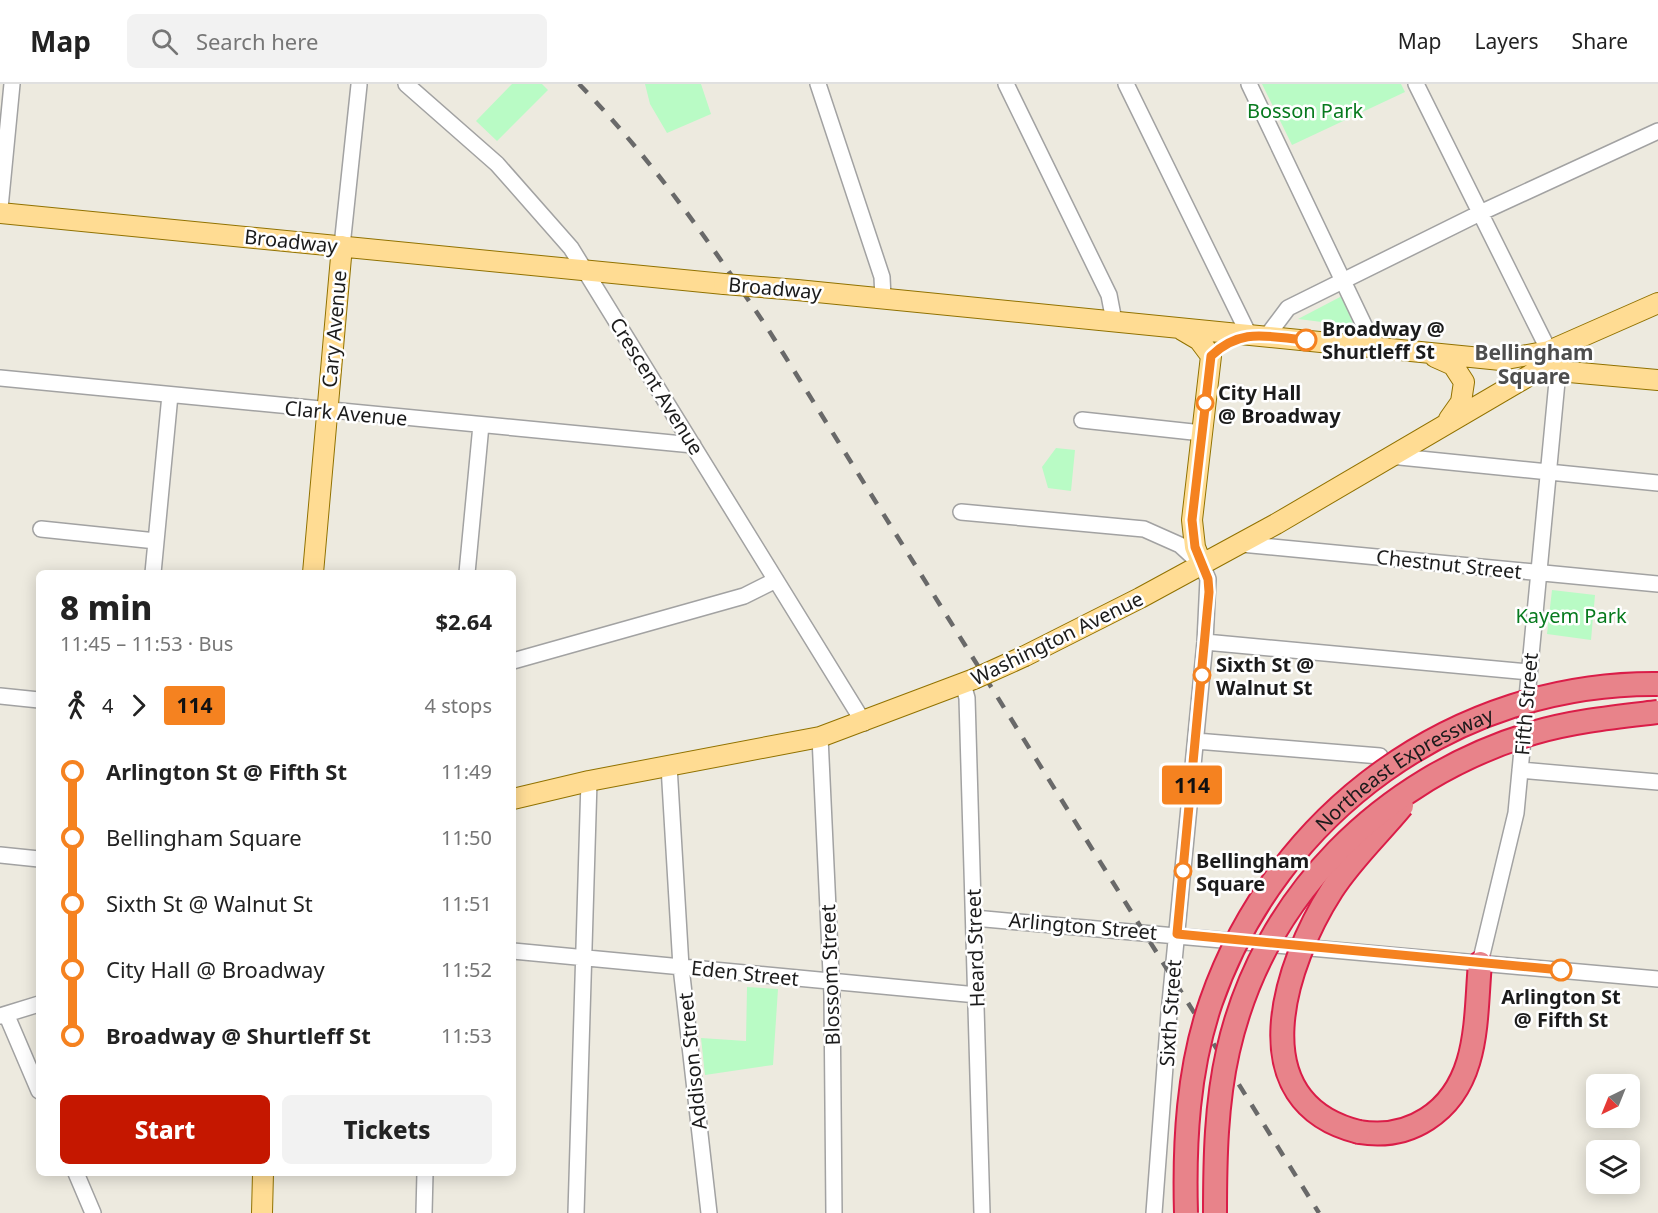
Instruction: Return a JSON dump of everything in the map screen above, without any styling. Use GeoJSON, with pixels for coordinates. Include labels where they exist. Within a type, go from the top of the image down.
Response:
{"type":"FeatureCollection","features":[{"type":"Feature","properties":{"kind":"highway","name":"Northeast Expressway"},"geometry":{"type":"LineString","coordinates":[[1186,1213],[1189,1104],[1197,1053],[1210,1003],[1250,915],[1275,877],[1306,839],[1341,804],[1381,771],[1460,725],[1511,706],[1561,693],[1616,685],[1658,684]]}},
{"type":"Feature","properties":{"kind":"highway","name":"Northeast Expressway"},"geometry":{"type":"LineString","coordinates":[[1215,1213],[1217,1125],[1224,1074],[1235,1026],[1262,957],[1300,893],[1332,855],[1375,815],[1422,783],[1483,752],[1536,733],[1584,722],[1658,712]]}},
{"type":"Feature","properties":{"kind":"highway"},"geometry":{"type":"LineString","coordinates":[[1422,783],[1359,854],[1325,902],[1300,952],[1283,1013],[1281,1033],[1283,1055],[1295,1088],[1322,1116],[1339,1126],[1359,1132],[1390,1132],[1417,1125],[1437,1112],[1457,1090],[1471,1054],[1480,963]]}},
{"type":"Feature","properties":{"kind":"main road","name":"Broadway"},"geometry":{"type":"LineString","coordinates":[[0,213],[1501,360],[1549,351],[1658,303]]}},
{"type":"Feature","properties":{"kind":"main road","name":"Cary Avenue"},"geometry":{"type":"LineString","coordinates":[[313,570],[342,246]]}},
{"type":"Feature","properties":{"kind":"main road"},"geometry":{"type":"LineString","coordinates":[[1173,328],[1199,340],[1211,356],[1192,528],[1195,547],[1202,565]]}},
{"type":"Feature","properties":{"kind":"main road"},"geometry":{"type":"LineString","coordinates":[[1211,356],[1227,343],[1258,336]]}},
{"type":"Feature","properties":{"kind":"main road"},"geometry":{"type":"LineString","coordinates":[[1424,353],[1453,365],[1464,382],[1461,402],[1446,423]]}},
{"type":"Feature","properties":{"kind":"main road"},"geometry":{"type":"LineString","coordinates":[[1558,370],[1658,380]]}},
{"type":"Feature","properties":{"kind":"main road","name":"Washington Avenue"},"geometry":{"type":"LineString","coordinates":[[516,798],[589,781],[820,737],[864,723],[969,682],[1025,656],[1241,544],[1522,378],[1539,372],[1558,370]]}},
{"type":"Feature","properties":{"kind":"main road"},"geometry":{"type":"LineString","coordinates":[[262,1213],[263,1176]]}},
{"type":"Feature","properties":{"kind":"street"},"geometry":{"type":"LineString","coordinates":[[0,208],[12,84]]}},
{"type":"Feature","properties":{"kind":"street","name":"Cary Avenue"},"geometry":{"type":"LineString","coordinates":[[342,246],[358,84]]}},
{"type":"Feature","properties":{"kind":"street","name":"Crescent Avenue"},"geometry":{"type":"LineString","coordinates":[[406,84],[468,136],[513,180],[565,241],[586,271],[864,723]]}},
{"type":"Feature","properties":{"kind":"street"},"geometry":{"type":"LineString","coordinates":[[818,84],[882,277],[883,298]]}},
{"type":"Feature","properties":{"kind":"street"},"geometry":{"type":"LineString","coordinates":[[1006,84],[1109,295],[1113,308],[1113,321]]}},
{"type":"Feature","properties":{"kind":"street"},"geometry":{"type":"LineString","coordinates":[[1126,84],[1258,336],[1288,308],[1480,213],[1658,131]]}},
{"type":"Feature","properties":{"kind":"street"},"geometry":{"type":"LineString","coordinates":[[1249,84],[1376,348]]}},
{"type":"Feature","properties":{"kind":"street"},"geometry":{"type":"LineString","coordinates":[[1416,84],[1549,351]]}},
{"type":"Feature","properties":{"kind":"street","name":"Fifth Street"},"geometry":{"type":"LineString","coordinates":[[1480,963],[1511,841],[1520,770],[1558,370]]}},
{"type":"Feature","properties":{"kind":"street","name":"Clark Avenue"},"geometry":{"type":"LineString","coordinates":[[0,378],[693,445]]}},
{"type":"Feature","properties":{"kind":"street"},"geometry":{"type":"LineString","coordinates":[[153,570],[170,395]]}},
{"type":"Feature","properties":{"kind":"street"},"geometry":{"type":"LineString","coordinates":[[1082,420],[1202,433]]}},
{"type":"Feature","properties":{"kind":"street"},"geometry":{"type":"LineString","coordinates":[[467,570],[481,425]]}},
{"type":"Feature","properties":{"kind":"street"},"geometry":{"type":"LineString","coordinates":[[1390,456],[1658,483]]}},
{"type":"Feature","properties":{"kind":"street"},"geometry":{"type":"LineString","coordinates":[[961,512],[1144,528],[1180,545],[1202,565]]}},
{"type":"Feature","properties":{"kind":"street"},"geometry":{"type":"LineString","coordinates":[[41,529],[156,541]]}},
{"type":"Feature","properties":{"kind":"street","name":"Chestnut Street"},"geometry":{"type":"LineString","coordinates":[[1241,544],[1658,584]]}},
{"type":"Feature","properties":{"kind":"street","name":"Sixth Street"},"geometry":{"type":"LineString","coordinates":[[1154,1213],[1177,934],[1205,642],[1209,585],[1202,565]]}},
{"type":"Feature","properties":{"kind":"street"},"geometry":{"type":"LineString","coordinates":[[516,660],[744,596],[776,580]]}},
{"type":"Feature","properties":{"kind":"street"},"geometry":{"type":"LineString","coordinates":[[1205,642],[1529,672]]}},
{"type":"Feature","properties":{"kind":"street","name":"Heard Street"},"geometry":{"type":"LineString","coordinates":[[969,682],[967,698],[982,1213]]}},
{"type":"Feature","properties":{"kind":"street"},"geometry":{"type":"LineString","coordinates":[[0,696],[36,700]]}},
{"type":"Feature","properties":{"kind":"street","name":"Blossom Street"},"geometry":{"type":"LineString","coordinates":[[820,737],[831,981],[834,1213]]}},
{"type":"Feature","properties":{"kind":"street"},"geometry":{"type":"LineString","coordinates":[[1196,741],[1380,756]]}},
{"type":"Feature","properties":{"kind":"street","name":"Addison Street"},"geometry":{"type":"LineString","coordinates":[[669,766],[681,967],[709,1213]]}},
{"type":"Feature","properties":{"kind":"street"},"geometry":{"type":"LineString","coordinates":[[1520,770],[1658,782]]}},
{"type":"Feature","properties":{"kind":"street"},"geometry":{"type":"LineString","coordinates":[[576,1213],[589,781]]}},
{"type":"Feature","properties":{"kind":"street"},"geometry":{"type":"LineString","coordinates":[[0,855],[36,859]]}},
{"type":"Feature","properties":{"kind":"street","name":"Arlington Street"},"geometry":{"type":"LineString","coordinates":[[974,918],[1177,934],[1658,979]]}},
{"type":"Feature","properties":{"kind":"street","name":"Eden Street"},"geometry":{"type":"LineString","coordinates":[[516,951],[977,995]]}},
{"type":"Feature","properties":{"kind":"street"},"geometry":{"type":"LineString","coordinates":[[36,1005],[4,1016],[36,1085]]}},
{"type":"Feature","properties":{"kind":"street"},"geometry":{"type":"LineString","coordinates":[[76,1176],[93,1213]]}},
{"type":"Feature","properties":{"kind":"street"},"geometry":{"type":"LineString","coordinates":[[424,1213],[425,1176]]}},
{"type":"Feature","properties":{"kind":"green space"},"geometry":{"type":"Polygon","coordinates":[[[512,84],[542,84],[548,90],[497,141],[476,121],[512,84]]]}},
{"type":"Feature","properties":{"kind":"green space"},"geometry":{"type":"Polygon","coordinates":[[[645,84],[701,84],[711,114],[667,133],[650,104],[645,84]]]}},
{"type":"Feature","properties":{"kind":"green space","name":"Bosson Park"},"geometry":{"type":"Polygon","coordinates":[[[1262,84],[1401,84],[1405,92],[1292,145],[1262,84]]]}},
{"type":"Feature","properties":{"kind":"green space"},"geometry":{"type":"Polygon","coordinates":[[[1342,296],[1354,326],[1298,319],[1342,296]]]}},
{"type":"Feature","properties":{"kind":"green space"},"geometry":{"type":"Polygon","coordinates":[[[1056,448],[1075,450],[1071,491],[1048,488],[1042,467],[1056,448]]]}},
{"type":"Feature","properties":{"kind":"green space","name":"Kayem Park"},"geometry":{"type":"Polygon","coordinates":[[[1552,590],[1595,595],[1591,640],[1547,634],[1552,590]]]}},
{"type":"Feature","properties":{"kind":"green space"},"geometry":{"type":"Polygon","coordinates":[[[747,987],[778,989],[773,1065],[705,1075],[701,1038],[746,1041],[747,987]]]}},
{"type":"Feature","properties":{"kind":"railway"},"geometry":{"type":"LineString","coordinates":[[579,84],[656,172],[702,233],[768,329],[1319,1213]]}},
{"type":"Feature","properties":{"kind":"bus line","name":"114"},"geometry":{"type":"LineString","coordinates":[[1306,340],[1241,336],[1221,347],[1211,356],[1192,520],[1195,547],[1208,579],[1209,592],[1177,934],[1561,970]]}},
{"type":"Feature","properties":{"kind":"place","name":"Broadway @ Shurtleff St"},"geometry":{"type":"Point","coordinates":[1306,340]}},
{"type":"Feature","properties":{"kind":"place","name":"City Hall @ Broadway"},"geometry":{"type":"Point","coordinates":[1205,403]}},
{"type":"Feature","properties":{"kind":"place","name":"Sixth St @ Walnut St"},"geometry":{"type":"Point","coordinates":[1202,675]}},
{"type":"Feature","properties":{"kind":"place","name":"Bellingham Square"},"geometry":{"type":"Point","coordinates":[1183,871]}},
{"type":"Feature","properties":{"kind":"place","name":"Arlington St @ Fifth St"},"geometry":{"type":"Point","coordinates":[1561,970]}},
{"type":"Feature","properties":{"kind":"district","name":"Bellingham Square"},"geometry":{"type":"Point","coordinates":[1534,364]}}]}
